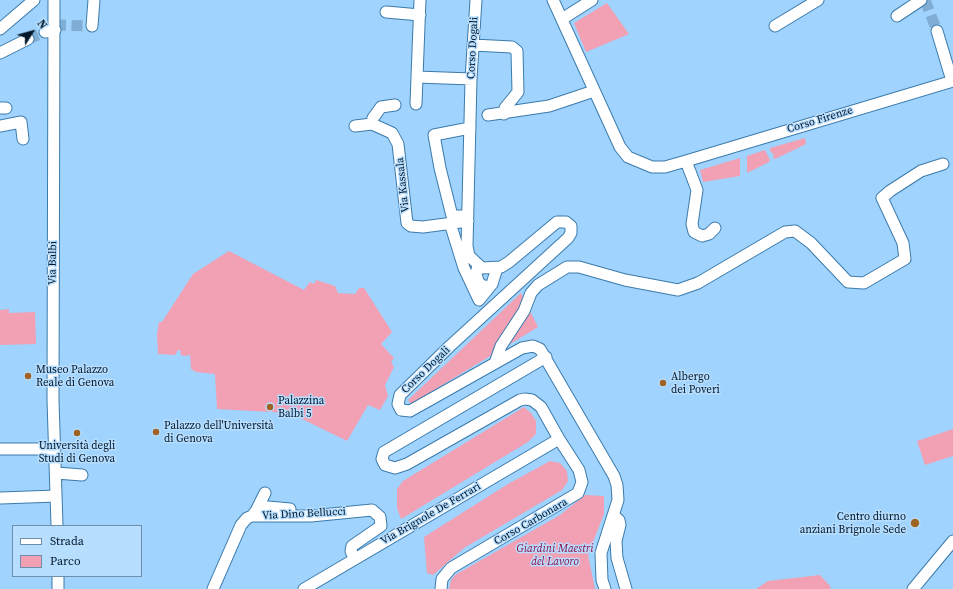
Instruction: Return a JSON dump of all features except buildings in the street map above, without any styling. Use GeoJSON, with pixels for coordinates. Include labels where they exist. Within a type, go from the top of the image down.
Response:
{"type":"FeatureCollection","features":[{"type":"Feature","properties":{"kind":"street"},"geometry":{"type":"LineString","coordinates":[[0,30],[34,0]]}},
{"type":"Feature","properties":{"kind":"street","name":"Via Balbi"},"geometry":{"type":"LineString","coordinates":[[54,0],[52,29],[51,284],[57,525]]}},
{"type":"Feature","properties":{"kind":"street"},"geometry":{"type":"LineString","coordinates":[[92,26],[94,0]]}},
{"type":"Feature","properties":{"kind":"street"},"geometry":{"type":"LineString","coordinates":[[416,104],[420,0]]}},
{"type":"Feature","properties":{"kind":"street","name":"Corso Dogali"},"geometry":{"type":"LineString","coordinates":[[476,0],[471,78],[467,246],[469,256],[478,265]]}},
{"type":"Feature","properties":{"kind":"street","name":"Corso Firenze"},"geometry":{"type":"LineString","coordinates":[[553,0],[620,147],[628,157],[652,167],[665,166],[686,161],[953,81]]}},
{"type":"Feature","properties":{"kind":"street"},"geometry":{"type":"LineString","coordinates":[[562,19],[592,0]]}},
{"type":"Feature","properties":{"kind":"street"},"geometry":{"type":"LineString","coordinates":[[775,26],[818,0]]}},
{"type":"Feature","properties":{"kind":"street"},"geometry":{"type":"LineString","coordinates":[[897,16],[920,0]]}},
{"type":"Feature","properties":{"kind":"street"},"geometry":{"type":"LineString","coordinates":[[386,12],[420,15]]}},
{"type":"Feature","properties":{"kind":"street"},"geometry":{"type":"LineString","coordinates":[[937,31],[953,81]]}},
{"type":"Feature","properties":{"kind":"street"},"geometry":{"type":"LineString","coordinates":[[0,53],[28,39]]}},
{"type":"Feature","properties":{"kind":"street"},"geometry":{"type":"LineString","coordinates":[[473,45],[512,47],[517,51],[518,92],[505,108],[504,114]]}},
{"type":"Feature","properties":{"kind":"street"},"geometry":{"type":"LineString","coordinates":[[417,77],[471,78]]}},
{"type":"Feature","properties":{"kind":"street"},"geometry":{"type":"LineString","coordinates":[[488,115],[504,114],[549,106],[594,91]]}},
{"type":"Feature","properties":{"kind":"street"},"geometry":{"type":"LineString","coordinates":[[355,126],[372,124],[373,118],[381,107],[394,105]]}},
{"type":"Feature","properties":{"kind":"street"},"geometry":{"type":"LineString","coordinates":[[0,126],[21,122],[24,139]]}},
{"type":"Feature","properties":{"kind":"street","name":"Via Kassala"},"geometry":{"type":"LineString","coordinates":[[372,124],[392,134],[398,144],[406,217],[409,225],[423,227],[468,219]]}},
{"type":"Feature","properties":{"kind":"street"},"geometry":{"type":"LineString","coordinates":[[468,219],[452,216],[440,168],[434,135],[470,128]]}},
{"type":"Feature","properties":{"kind":"street"},"geometry":{"type":"LineString","coordinates":[[686,161],[697,190],[692,224],[694,232],[702,236],[709,234],[714,228]]}},
{"type":"Feature","properties":{"kind":"street"},"geometry":{"type":"LineString","coordinates":[[495,363],[501,346],[524,311],[530,293],[538,285],[567,267],[579,267],[626,280],[678,290],[698,283],[785,232],[795,231],[811,242],[848,282],[864,283],[905,259],[903,243],[882,198],[890,191],[921,171],[943,164]]}},
{"type":"Feature","properties":{"kind":"street","name":"Corso Dogali"},"geometry":{"type":"LineString","coordinates":[[497,268],[509,262],[557,222],[563,221],[571,226],[571,233],[568,238],[450,346],[400,396],[398,404],[401,410],[410,411],[522,348],[533,346],[540,349],[546,357]]}},
{"type":"Feature","properties":{"kind":"street"},"geometry":{"type":"LineString","coordinates":[[450,223],[464,268],[479,300],[489,288],[494,279],[497,268],[482,268],[478,265],[476,274],[478,281],[481,285],[489,288]]}},
{"type":"Feature","properties":{"kind":"street"},"geometry":{"type":"LineString","coordinates":[[559,439],[541,408],[532,400],[525,399],[520,400],[407,464],[396,468],[385,465],[378,452],[386,449],[546,357],[614,476],[618,500],[601,553],[605,589]]}},
{"type":"Feature","properties":{"kind":"street","name":"Via Brignole De Ferrari"},"geometry":{"type":"LineString","coordinates":[[304,589],[354,558],[559,439]]}},
{"type":"Feature","properties":{"kind":"street","name":"Corso Carbonara"},"geometry":{"type":"LineString","coordinates":[[440,589],[442,579],[451,568],[578,494],[582,482],[582,476],[559,439]]}},
{"type":"Feature","properties":{"kind":"street"},"geometry":{"type":"LineString","coordinates":[[0,450],[55,449]]}},
{"type":"Feature","properties":{"kind":"street"},"geometry":{"type":"LineString","coordinates":[[56,473],[82,474]]}},
{"type":"Feature","properties":{"kind":"street"},"geometry":{"type":"LineString","coordinates":[[254,513],[265,492]]}},
{"type":"Feature","properties":{"kind":"street"},"geometry":{"type":"LineString","coordinates":[[1,498],[56,496]]}},
{"type":"Feature","properties":{"kind":"street"},"geometry":{"type":"LineString","coordinates":[[254,513],[268,507],[290,509]]}},
{"type":"Feature","properties":{"kind":"street","name":"Via Dino Bellucci"},"geometry":{"type":"LineString","coordinates":[[213,589],[241,525],[254,513],[311,516],[372,510],[380,517],[381,526],[352,546],[354,558]]}},
{"type":"Feature","properties":{"kind":"street"},"geometry":{"type":"LineString","coordinates":[[614,516],[619,520],[620,525],[616,541],[617,558],[626,589]]}},
{"type":"Feature","properties":{"kind":"street"},"geometry":{"type":"LineString","coordinates":[[913,589],[953,541]]}},
{"type":"Feature","properties":{"kind":"street"},"geometry":{"type":"LineString","coordinates":[[58,577],[58,589]]}},
{"type":"Feature","properties":{"kind":"green space"},"geometry":{"type":"Polygon","coordinates":[[[607,3],[629,34],[586,52],[574,23],[607,3]]]}},
{"type":"Feature","properties":{"kind":"green space"},"geometry":{"type":"Polygon","coordinates":[[[805,138],[806,144],[775,159],[773,158],[774,155],[770,151],[770,148],[805,138]]]}},
{"type":"Feature","properties":{"kind":"green space"},"geometry":{"type":"Polygon","coordinates":[[[765,150],[770,160],[769,162],[747,173],[747,156],[765,150]]]}},
{"type":"Feature","properties":{"kind":"green space"},"geometry":{"type":"Polygon","coordinates":[[[740,158],[740,176],[703,182],[700,170],[740,158]]]}},
{"type":"Feature","properties":{"kind":"green space"},"geometry":{"type":"Polygon","coordinates":[[[229,251],[304,290],[310,282],[314,284],[316,280],[335,286],[338,293],[355,294],[359,288],[364,288],[392,332],[381,344],[394,358],[391,362],[394,367],[385,385],[388,396],[380,410],[368,405],[347,441],[290,413],[217,409],[215,374],[196,372],[191,369],[190,355],[184,356],[180,354],[181,351],[178,350],[175,355],[158,354],[157,335],[159,322],[162,322],[193,274],[229,251]]]}},
{"type":"Feature","properties":{"kind":"green space"},"geometry":{"type":"Polygon","coordinates":[[[521,293],[538,327],[411,404],[408,400],[521,293]]]}},
{"type":"Feature","properties":{"kind":"green space"},"geometry":{"type":"Polygon","coordinates":[[[9,309],[9,313],[35,312],[36,344],[0,345],[0,310],[9,309]]]}},
{"type":"Feature","properties":{"kind":"green space"},"geometry":{"type":"Polygon","coordinates":[[[524,407],[531,413],[536,421],[536,434],[528,442],[401,519],[397,508],[397,489],[403,481],[524,407]]]}},
{"type":"Feature","properties":{"kind":"green space"},"geometry":{"type":"Polygon","coordinates":[[[953,429],[953,456],[925,465],[917,441],[953,429]]]}},
{"type":"Feature","properties":{"kind":"green space"},"geometry":{"type":"Polygon","coordinates":[[[550,461],[560,463],[567,471],[568,481],[562,490],[464,548],[433,575],[427,573],[424,537],[508,484],[550,461]]]}},
{"type":"Feature","properties":{"kind":"green space","name":"Giardini Maestri del Lavoro"},"geometry":{"type":"Polygon","coordinates":[[[585,495],[604,496],[604,514],[588,555],[595,589],[449,589],[451,580],[455,575],[560,515],[585,495]]]}},
{"type":"Feature","properties":{"kind":"green space"},"geometry":{"type":"Polygon","coordinates":[[[820,575],[831,587],[829,589],[756,589],[768,581],[820,575]]]}},
{"type":"Feature","properties":{"kind":"tunnel"},"geometry":{"type":"LineString","coordinates":[[925,0],[937,31]]}},
{"type":"Feature","properties":{"kind":"tunnel"},"geometry":{"type":"LineString","coordinates":[[55,25],[92,26]]}},
{"type":"Feature","properties":{"kind":"tunnel"},"geometry":{"type":"LineString","coordinates":[[28,39],[45,32]]}},
{"type":"Feature","properties":{"kind":"place","name":"Museo Palazzo Reale di Genova"},"geometry":{"type":"Point","coordinates":[28,376]}},
{"type":"Feature","properties":{"kind":"place","name":"Albergo dei Poveri"},"geometry":{"type":"Point","coordinates":[663,383]}},
{"type":"Feature","properties":{"kind":"place","name":"Palazzina Balbi 5"},"geometry":{"type":"Point","coordinates":[270,407]}},
{"type":"Feature","properties":{"kind":"place","name":"Palazzo dell'Università di Genova"},"geometry":{"type":"Point","coordinates":[156,432]}},
{"type":"Feature","properties":{"kind":"place","name":"Università degli Studi di Genova"},"geometry":{"type":"Point","coordinates":[77,433]}},
{"type":"Feature","properties":{"kind":"place","name":"Centro diurno anziani Brignole Sede"},"geometry":{"type":"Point","coordinates":[915,523]}}]}
